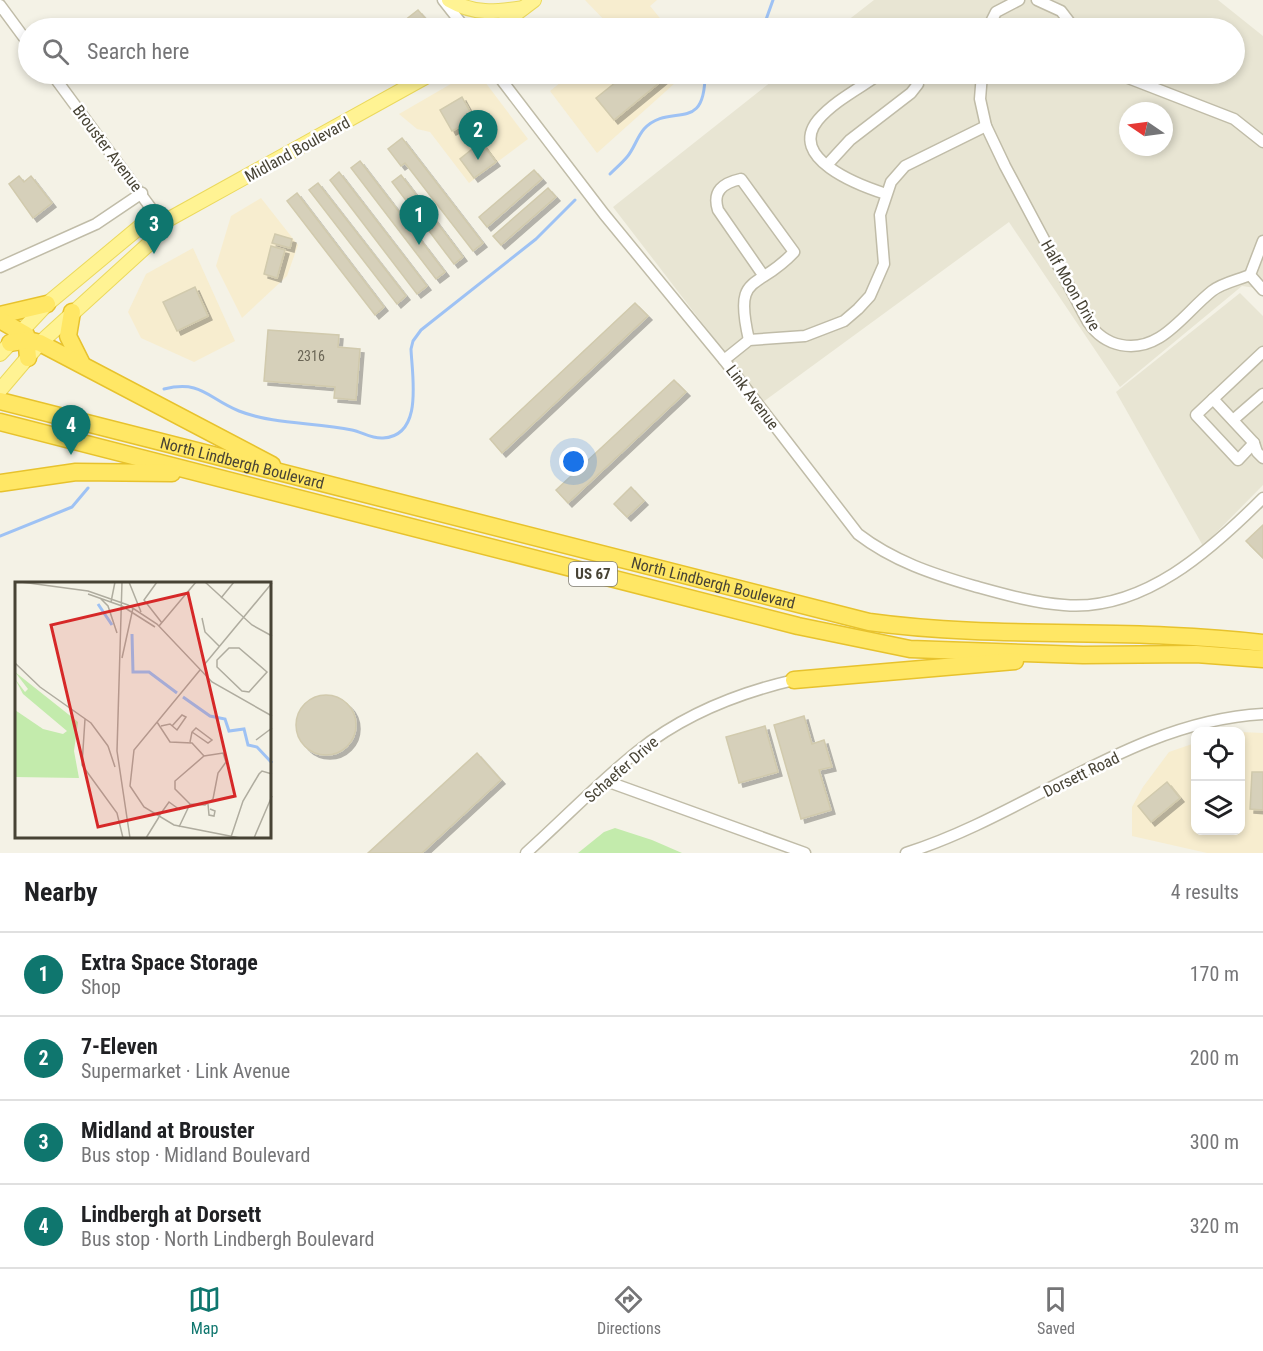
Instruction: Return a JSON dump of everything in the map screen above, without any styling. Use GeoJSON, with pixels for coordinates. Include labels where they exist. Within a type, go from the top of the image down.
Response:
{"type":"FeatureCollection","features":[{"type":"Feature","properties":{"kind":"highway"},"geometry":{"type":"LineString","coordinates":[[0,315],[47,304]]}},
{"type":"Feature","properties":{"kind":"highway"},"geometry":{"type":"LineString","coordinates":[[72,312],[68,336],[82,363]]}},
{"type":"Feature","properties":{"kind":"highway"},"geometry":{"type":"LineString","coordinates":[[0,320],[20,342],[27,358]]}},
{"type":"Feature","properties":{"kind":"highway"},"geometry":{"type":"LineString","coordinates":[[20,342],[82,363],[294,477]]}},
{"type":"Feature","properties":{"kind":"highway","name":"North Lindbergh Boulevard"},"geometry":{"type":"LineString","coordinates":[[0,401],[869,622],[937,629],[1138,635],[1263,643]]}},
{"type":"Feature","properties":{"kind":"highway","name":"North Lindbergh Boulevard"},"geometry":{"type":"LineString","coordinates":[[0,422],[836,635],[910,649],[1083,655],[1196,654],[1263,659]]}},
{"type":"Feature","properties":{"kind":"highway"},"geometry":{"type":"LineString","coordinates":[[0,483],[76,472],[194,472]]}},
{"type":"Feature","properties":{"kind":"highway"},"geometry":{"type":"LineString","coordinates":[[794,680],[1083,655]]}},
{"type":"Feature","properties":{"kind":"main road"},"geometry":{"type":"LineString","coordinates":[[449,0],[464,9],[486,14],[529,4]]}},
{"type":"Feature","properties":{"kind":"main road"},"geometry":{"type":"LineString","coordinates":[[510,18],[529,4]]}},
{"type":"Feature","properties":{"kind":"main road","name":"Midland Boulevard"},"geometry":{"type":"LineString","coordinates":[[20,342],[47,304],[142,225],[162,224],[413,84]]}},
{"type":"Feature","properties":{"kind":"main road","name":"Midland Boulevard"},"geometry":{"type":"LineString","coordinates":[[20,342],[72,312],[152,241],[162,224]]}},
{"type":"Feature","properties":{"kind":"main road"},"geometry":{"type":"LineString","coordinates":[[0,390],[27,358]]}},
{"type":"Feature","properties":{"kind":"street"},"geometry":{"type":"LineString","coordinates":[[443,0],[457,18]]}},
{"type":"Feature","properties":{"kind":"street"},"geometry":{"type":"LineString","coordinates":[[993,18],[996,12],[1019,0]]}},
{"type":"Feature","properties":{"kind":"street"},"geometry":{"type":"LineString","coordinates":[[1037,0],[1061,11],[1066,18]]}},
{"type":"Feature","properties":{"kind":"street"},"geometry":{"type":"LineString","coordinates":[[0,5],[18,29]]}},
{"type":"Feature","properties":{"kind":"street","name":"Brouster Avenue"},"geometry":{"type":"LineString","coordinates":[[60,84],[142,193],[162,224]]}},
{"type":"Feature","properties":{"kind":"street","name":"Link Avenue"},"geometry":{"type":"LineString","coordinates":[[505,84],[611,222],[724,360],[858,534],[881,551],[944,577],[989,590],[1045,603],[1084,605],[1141,590],[1186,566],[1228,534],[1263,498]]}},
{"type":"Feature","properties":{"kind":"street"},"geometry":{"type":"LineString","coordinates":[[865,84],[833,106],[809,134],[813,152],[827,165],[847,179],[886,194]]}},
{"type":"Feature","properties":{"kind":"street"},"geometry":{"type":"LineString","coordinates":[[827,165],[850,140],[911,93],[918,84]]}},
{"type":"Feature","properties":{"kind":"street","name":"Half Moon Drive"},"geometry":{"type":"LineString","coordinates":[[981,84],[980,99],[986,126],[1005,166],[1088,321],[1102,338],[1129,346],[1143,345],[1160,338],[1182,321],[1212,290],[1250,275]]}},
{"type":"Feature","properties":{"kind":"street"},"geometry":{"type":"LineString","coordinates":[[1144,84],[1234,119],[1263,142]]}},
{"type":"Feature","properties":{"kind":"street"},"geometry":{"type":"LineString","coordinates":[[724,360],[749,340],[805,336],[844,321],[858,309],[870,296],[884,264],[880,215],[891,182],[905,166],[986,126]]}},
{"type":"Feature","properties":{"kind":"street"},"geometry":{"type":"LineString","coordinates":[[749,340],[742,305],[750,286],[794,252],[741,179],[731,181],[716,193],[715,200],[718,210],[763,275]]}},
{"type":"Feature","properties":{"kind":"street"},"geometry":{"type":"LineString","coordinates":[[0,267],[96,224],[142,193]]}},
{"type":"Feature","properties":{"kind":"street"},"geometry":{"type":"LineString","coordinates":[[1263,241],[1250,275],[1263,290]]}},
{"type":"Feature","properties":{"kind":"street"},"geometry":{"type":"LineString","coordinates":[[1259,445],[1238,460],[1196,415],[1263,352]]}},
{"type":"Feature","properties":{"kind":"street"},"geometry":{"type":"LineString","coordinates":[[1233,420],[1263,394]]}},
{"type":"Feature","properties":{"kind":"street"},"geometry":{"type":"LineString","coordinates":[[1213,399],[1259,445]]}},
{"type":"Feature","properties":{"kind":"street"},"geometry":{"type":"LineString","coordinates":[[1259,445],[1257,452],[1263,458]]}},
{"type":"Feature","properties":{"kind":"street","name":"Schaefer Drive"},"geometry":{"type":"LineString","coordinates":[[526,853],[637,752],[676,725],[710,707],[759,688],[794,680]]}},
{"type":"Feature","properties":{"kind":"street","name":"Dorsett Road"},"geometry":{"type":"LineString","coordinates":[[906,853],[956,836],[1137,747],[1204,723],[1263,714]]}},
{"type":"Feature","properties":{"kind":"street"},"geometry":{"type":"LineString","coordinates":[[606,781],[805,853]]}},
{"type":"Feature","properties":{"kind":"shaded area"},"geometry":{"type":"Polygon","coordinates":[[[585,0],[657,0],[650,6],[660,18],[602,18],[585,0]]]}},
{"type":"Feature","properties":{"kind":"shaded area"},"geometry":{"type":"Polygon","coordinates":[[[874,0],[1218,0],[1240,18],[851,18],[874,0]]]}},
{"type":"Feature","properties":{"kind":"shaded area"},"geometry":{"type":"Polygon","coordinates":[[[1245,22],[1263,36],[1263,289],[1242,286],[1120,387],[1009,222],[763,402],[613,207],[768,84],[1245,84],[1245,22]]]}},
{"type":"Feature","properties":{"kind":"shaded area"},"geometry":{"type":"Polygon","coordinates":[[[451,84],[487,84],[528,139],[469,183],[430,132],[417,129],[399,114],[451,84]]]}},
{"type":"Feature","properties":{"kind":"shaded area"},"geometry":{"type":"Polygon","coordinates":[[[559,84],[674,84],[597,153],[550,91],[559,84]]]}},
{"type":"Feature","properties":{"kind":"shaded area"},"geometry":{"type":"Polygon","coordinates":[[[261,198],[298,245],[287,276],[242,318],[216,266],[231,216],[261,198]]]}},
{"type":"Feature","properties":{"kind":"shaded area"},"geometry":{"type":"Polygon","coordinates":[[[193,248],[235,341],[194,362],[141,338],[128,312],[146,274],[193,248]]]}},
{"type":"Feature","properties":{"kind":"shaded area"},"geometry":{"type":"Polygon","coordinates":[[[1240,293],[1263,316],[1263,485],[1203,546],[1116,392],[1240,293]]]}},
{"type":"Feature","properties":{"kind":"shaded area"},"geometry":{"type":"Polygon","coordinates":[[[1245,732],[1263,733],[1263,853],[1207,853],[1132,836],[1132,807],[1143,787],[1169,752],[1191,744],[1191,835],[1245,835],[1245,732]]]}},
{"type":"Feature","properties":{"kind":"green space"},"geometry":{"type":"Polygon","coordinates":[[[615,828],[682,853],[578,853],[604,832],[615,828]]]}},
{"type":"Feature","properties":{"kind":"building"},"geometry":{"type":"Polygon","coordinates":[[[418,10],[425,18],[408,18],[418,10]]]}},
{"type":"Feature","properties":{"kind":"building"},"geometry":{"type":"Polygon","coordinates":[[[614,84],[658,84],[614,120],[596,98],[614,84]]]}},
{"type":"Feature","properties":{"kind":"building"},"geometry":{"type":"Polygon","coordinates":[[[462,97],[474,119],[452,131],[440,110],[462,97]]]}},
{"type":"Feature","properties":{"kind":"building"},"geometry":{"type":"Polygon","coordinates":[[[402,138],[483,243],[473,251],[405,163],[401,166],[388,149],[402,138]]]}},
{"type":"Feature","properties":{"kind":"building"},"geometry":{"type":"Polygon","coordinates":[[[481,142],[496,162],[474,178],[460,159],[481,142]]]}},
{"type":"Feature","properties":{"kind":"building"},"geometry":{"type":"Polygon","coordinates":[[[360,161],[445,272],[436,279],[351,168],[360,161]]]}},
{"type":"Feature","properties":{"kind":"building"},"geometry":{"type":"Polygon","coordinates":[[[534,170],[542,179],[487,227],[479,217],[534,170]]]}},
{"type":"Feature","properties":{"kind":"building"},"geometry":{"type":"Polygon","coordinates":[[[339,172],[427,286],[417,294],[330,180],[339,172]]]}},
{"type":"Feature","properties":{"kind":"building"},"geometry":{"type":"Polygon","coordinates":[[[401,175],[463,257],[454,264],[392,182],[401,175]]]}},
{"type":"Feature","properties":{"kind":"building"},"geometry":{"type":"Polygon","coordinates":[[[19,176],[24,182],[31,176],[52,203],[33,218],[9,184],[19,176]]]}},
{"type":"Feature","properties":{"kind":"building"},"geometry":{"type":"Polygon","coordinates":[[[318,183],[406,296],[397,304],[309,190],[318,183]]]}},
{"type":"Feature","properties":{"kind":"building"},"geometry":{"type":"Polygon","coordinates":[[[548,188],[556,197],[501,245],[493,236],[548,188]]]}},
{"type":"Feature","properties":{"kind":"building"},"geometry":{"type":"Polygon","coordinates":[[[297,193],[384,307],[375,315],[287,201],[297,193]]]}},
{"type":"Feature","properties":{"kind":"building"},"geometry":{"type":"Polygon","coordinates":[[[275,234],[292,239],[290,248],[272,243],[275,234]]]}},
{"type":"Feature","properties":{"kind":"building"},"geometry":{"type":"Polygon","coordinates":[[[271,246],[285,250],[277,278],[264,274],[271,246]]]}},
{"type":"Feature","properties":{"kind":"building"},"geometry":{"type":"Polygon","coordinates":[[[195,287],[208,316],[177,331],[163,302],[195,287]]]}},
{"type":"Feature","properties":{"kind":"building"},"geometry":{"type":"Polygon","coordinates":[[[635,303],[648,316],[502,453],[490,439],[635,303]]]}},
{"type":"Feature","properties":{"kind":"building"},"geometry":{"type":"Polygon","coordinates":[[[268,330],[339,335],[338,347],[360,349],[356,400],[334,398],[335,387],[264,381],[268,330]]]}},
{"type":"Feature","properties":{"kind":"building"},"geometry":{"type":"Polygon","coordinates":[[[674,380],[686,392],[568,503],[556,490],[674,380]]]}},
{"type":"Feature","properties":{"kind":"building"},"geometry":{"type":"Polygon","coordinates":[[[631,487],[644,501],[627,517],[614,504],[631,487]]]}},
{"type":"Feature","properties":{"kind":"building"},"geometry":{"type":"Polygon","coordinates":[[[1263,525],[1263,558],[1246,541],[1263,525]]]}},
{"type":"Feature","properties":{"kind":"building"},"geometry":{"type":"Polygon","coordinates":[[[326,695],[347,704],[356,725],[347,746],[326,755],[305,746],[296,725],[305,704],[326,695]]]}},
{"type":"Feature","properties":{"kind":"building"},"geometry":{"type":"Polygon","coordinates":[[[804,716],[812,744],[824,740],[832,767],[819,770],[831,810],[801,819],[774,725],[804,716]]]}},
{"type":"Feature","properties":{"kind":"building"},"geometry":{"type":"Polygon","coordinates":[[[765,726],[778,772],[739,783],[726,737],[765,726]]]}},
{"type":"Feature","properties":{"kind":"building"},"geometry":{"type":"Polygon","coordinates":[[[477,753],[501,780],[422,853],[368,853],[477,753]]]}},
{"type":"Feature","properties":{"kind":"building"},"geometry":{"type":"Polygon","coordinates":[[[1252,772],[1263,772],[1263,810],[1250,809],[1252,772]]]}},
{"type":"Feature","properties":{"kind":"building"},"geometry":{"type":"Polygon","coordinates":[[[1167,782],[1180,798],[1151,822],[1138,806],[1167,782]]]}},
{"type":"Feature","properties":{"kind":"waterway"},"geometry":{"type":"LineString","coordinates":[[767,18],[773,0]]}},
{"type":"Feature","properties":{"kind":"waterway"},"geometry":{"type":"LineString","coordinates":[[610,174],[629,154],[644,129],[654,121],[693,111],[699,105],[704,84]]}},
{"type":"Feature","properties":{"kind":"waterway"},"geometry":{"type":"LineString","coordinates":[[164,389],[177,387],[196,389],[239,411],[267,419],[338,427],[379,438],[396,435],[405,427],[410,416],[413,403],[411,349],[413,341],[421,330],[536,239],[575,200]]}},
{"type":"Feature","properties":{"kind":"waterway"},"geometry":{"type":"LineString","coordinates":[[0,536],[72,507],[88,488]]}},
{"type":"Feature","properties":{"kind":"place","name":"7-Eleven"},"geometry":{"type":"Point","coordinates":[478,160]}},
{"type":"Feature","properties":{"kind":"place","name":"Extra Space Storage"},"geometry":{"type":"Point","coordinates":[419,245]}},
{"type":"Feature","properties":{"kind":"place","name":"Midland at Brouster"},"geometry":{"type":"Point","coordinates":[154,254]}},
{"type":"Feature","properties":{"kind":"place","name":"Lindbergh at Dorsett"},"geometry":{"type":"Point","coordinates":[71,455]}}]}
